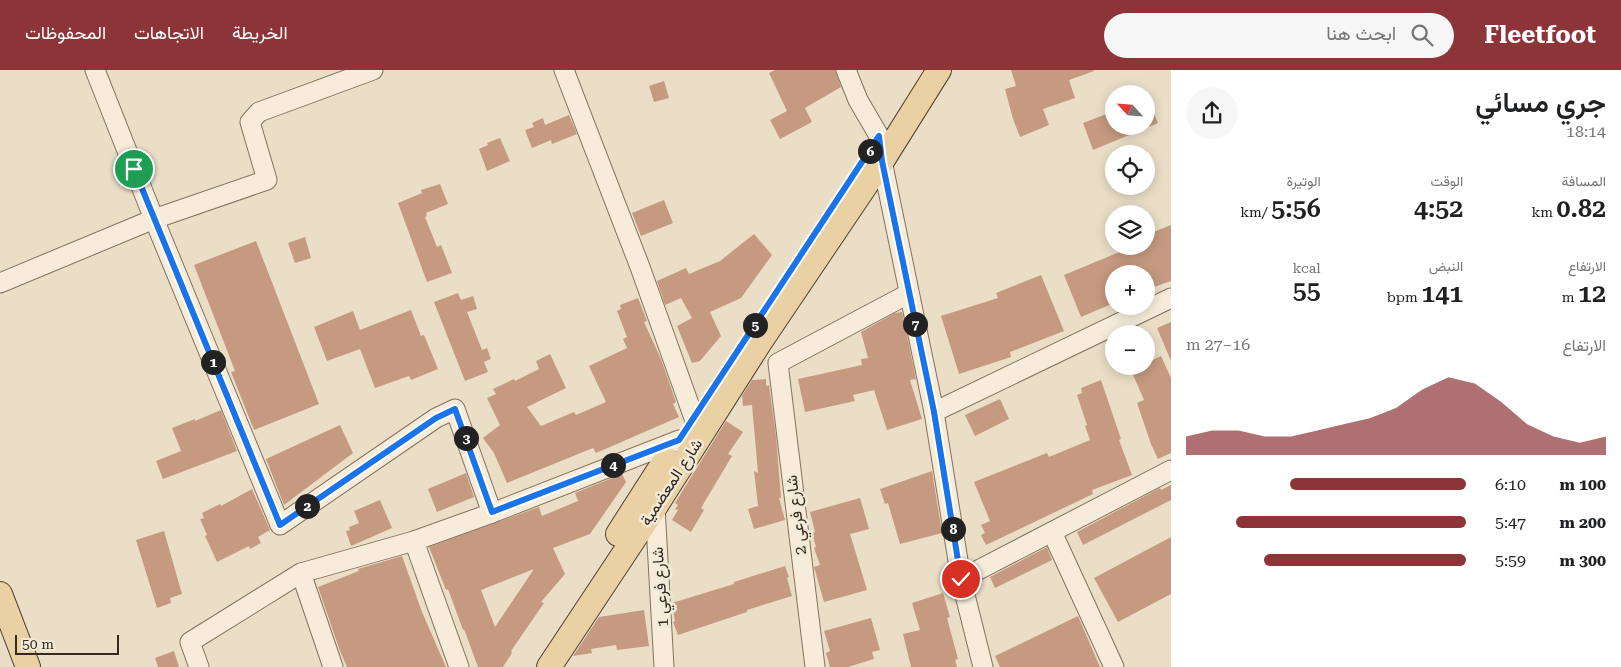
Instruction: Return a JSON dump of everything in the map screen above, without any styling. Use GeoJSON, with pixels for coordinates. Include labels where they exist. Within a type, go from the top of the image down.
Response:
{"type":"FeatureCollection","features":[{"type":"Feature","properties":{"kind":"main road","name":"شارع المعضمية"},"geometry":{"type":"LineString","coordinates":[[532,667],[879,136],[919,70]]}},
{"type":"Feature","properties":{"kind":"main road","name":"شارع المعضمية"},"geometry":{"type":"LineString","coordinates":[[549,667],[655,507],[760,342],[882,161],[939,70]]}},
{"type":"Feature","properties":{"kind":"main road"},"geometry":{"type":"LineString","coordinates":[[0,594],[28,667]]}},
{"type":"Feature","properties":{"kind":"street"},"geometry":{"type":"LineString","coordinates":[[95,70],[280,525],[436,418],[455,409],[492,512]]}},
{"type":"Feature","properties":{"kind":"street"},"geometry":{"type":"LineString","coordinates":[[0,283],[154,219],[267,180],[250,122],[259,112],[332,77],[373,70]]}},
{"type":"Feature","properties":{"kind":"street"},"geometry":{"type":"LineString","coordinates":[[564,70],[640,267],[694,418]]}},
{"type":"Feature","properties":{"kind":"street"},"geometry":{"type":"LineString","coordinates":[[846,70],[858,100],[879,136],[882,161],[908,294],[934,412],[961,579],[983,667]]}},
{"type":"Feature","properties":{"kind":"street","name":"شارع فرعي 2"},"geometry":{"type":"LineString","coordinates":[[815,667],[778,363],[908,294]]}},
{"type":"Feature","properties":{"kind":"street"},"geometry":{"type":"LineString","coordinates":[[934,412],[1171,298]]}},
{"type":"Feature","properties":{"kind":"street"},"geometry":{"type":"LineString","coordinates":[[199,667],[190,642],[302,573],[414,541],[679,440]]}},
{"type":"Feature","properties":{"kind":"street"},"geometry":{"type":"LineString","coordinates":[[961,579],[1171,470]]}},
{"type":"Feature","properties":{"kind":"street","name":"شارع فرعي 1"},"geometry":{"type":"LineString","coordinates":[[655,507],[664,667]]}},
{"type":"Feature","properties":{"kind":"street"},"geometry":{"type":"LineString","coordinates":[[1052,532],[1114,667]]}},
{"type":"Feature","properties":{"kind":"street"},"geometry":{"type":"LineString","coordinates":[[414,541],[459,667]]}},
{"type":"Feature","properties":{"kind":"street"},"geometry":{"type":"LineString","coordinates":[[302,573],[332,667]]}},
{"type":"Feature","properties":{"kind":"building"},"geometry":{"type":"Polygon","coordinates":[[[775,70],[835,70],[841,87],[805,108],[812,122],[780,139],[770,120],[787,111],[769,73],[775,70]]]}},
{"type":"Feature","properties":{"kind":"building"},"geometry":{"type":"Polygon","coordinates":[[[1011,70],[1094,71],[1069,80],[1075,98],[1043,109],[1049,125],[1020,137],[1005,89],[1016,86],[1011,70]]]}},
{"type":"Feature","properties":{"kind":"building"},"geometry":{"type":"Polygon","coordinates":[[[664,81],[669,98],[654,102],[649,86],[664,81]]]}},
{"type":"Feature","properties":{"kind":"building"},"geometry":{"type":"Polygon","coordinates":[[[569,115],[577,134],[552,144],[551,140],[532,148],[525,130],[534,127],[532,123],[543,118],[545,125],[569,115]]]}},
{"type":"Feature","properties":{"kind":"building"},"geometry":{"type":"Polygon","coordinates":[[[1105,115],[1105,135],[1129,135],[1093,150],[1083,123],[1105,115]]]}},
{"type":"Feature","properties":{"kind":"building"},"geometry":{"type":"Polygon","coordinates":[[[500,138],[510,161],[487,171],[479,149],[488,145],[487,143],[500,138]]]}},
{"type":"Feature","properties":{"kind":"building"},"geometry":{"type":"Polygon","coordinates":[[[440,184],[448,204],[426,213],[427,216],[425,217],[437,247],[441,245],[452,273],[427,282],[398,203],[422,193],[421,190],[440,184]]]}},
{"type":"Feature","properties":{"kind":"building"},"geometry":{"type":"Polygon","coordinates":[[[664,200],[673,223],[641,236],[632,213],[664,200]]]}},
{"type":"Feature","properties":{"kind":"building"},"geometry":{"type":"Polygon","coordinates":[[[1171,225],[1171,281],[1155,287],[1155,265],[1105,265],[1105,307],[1081,317],[1064,275],[1112,255],[1155,255],[1155,231],[1171,225]]]}},
{"type":"Feature","properties":{"kind":"building"},"geometry":{"type":"Polygon","coordinates":[[[754,234],[772,255],[741,298],[710,312],[721,336],[700,361],[692,363],[677,326],[692,318],[681,298],[665,305],[657,281],[686,268],[689,274],[720,261],[754,234]]]}},
{"type":"Feature","properties":{"kind":"building"},"geometry":{"type":"Polygon","coordinates":[[[305,237],[311,258],[295,263],[288,243],[305,237]]]}},
{"type":"Feature","properties":{"kind":"building"},"geometry":{"type":"Polygon","coordinates":[[[256,241],[319,404],[254,430],[231,372],[235,371],[194,265],[256,241]]]}},
{"type":"Feature","properties":{"kind":"building"},"geometry":{"type":"Polygon","coordinates":[[[1041,275],[1064,331],[1010,352],[1011,357],[959,374],[941,316],[998,298],[996,293],[1041,275]]]}},
{"type":"Feature","properties":{"kind":"building"},"geometry":{"type":"Polygon","coordinates":[[[458,293],[461,300],[473,296],[477,309],[467,312],[482,350],[487,348],[491,359],[484,362],[488,372],[465,381],[434,302],[458,293]]]}},
{"type":"Feature","properties":{"kind":"building"},"geometry":{"type":"Polygon","coordinates":[[[638,298],[647,321],[644,322],[661,359],[676,402],[673,404],[679,417],[596,453],[593,448],[507,483],[494,453],[483,438],[500,425],[487,398],[496,394],[493,389],[539,369],[536,361],[550,354],[566,388],[527,407],[541,426],[574,412],[576,415],[606,402],[589,366],[627,348],[623,339],[627,337],[617,311],[621,309],[620,305],[638,298]]]}},
{"type":"Feature","properties":{"kind":"building"},"geometry":{"type":"Polygon","coordinates":[[[411,310],[421,336],[424,335],[438,369],[411,380],[409,376],[375,388],[360,349],[327,361],[314,327],[353,311],[360,330],[411,310]]]}},
{"type":"Feature","properties":{"kind":"building"},"geometry":{"type":"Polygon","coordinates":[[[902,312],[916,379],[910,380],[922,419],[887,430],[874,390],[853,395],[855,401],[805,412],[798,379],[862,365],[861,359],[868,358],[861,332],[895,313],[902,312]]]}},
{"type":"Feature","properties":{"kind":"building"},"geometry":{"type":"Polygon","coordinates":[[[1171,322],[1171,361],[1157,328],[1171,322]]]}},
{"type":"Feature","properties":{"kind":"building"},"geometry":{"type":"Polygon","coordinates":[[[1161,356],[1171,378],[1171,453],[1158,459],[1137,403],[1144,400],[1133,375],[1155,375],[1155,359],[1161,356]]]}},
{"type":"Feature","properties":{"kind":"building"},"geometry":{"type":"Polygon","coordinates":[[[766,379],[766,386],[769,385],[776,436],[781,498],[779,498],[785,520],[754,529],[748,509],[758,506],[754,471],[758,473],[752,405],[743,406],[742,396],[752,380],[766,379]]]}},
{"type":"Feature","properties":{"kind":"building"},"geometry":{"type":"Polygon","coordinates":[[[1101,380],[1121,439],[1119,440],[1132,475],[1092,490],[1093,494],[986,545],[981,535],[985,533],[981,525],[990,521],[974,482],[1047,453],[1049,457],[1090,440],[1077,395],[1082,393],[1081,388],[1101,380]]]}},
{"type":"Feature","properties":{"kind":"building"},"geometry":{"type":"Polygon","coordinates":[[[1000,399],[1009,419],[975,436],[965,415],[1000,399]]]}},
{"type":"Feature","properties":{"kind":"building"},"geometry":{"type":"Polygon","coordinates":[[[221,410],[237,451],[163,479],[156,461],[181,451],[172,428],[221,410]]]}},
{"type":"Feature","properties":{"kind":"building"},"geometry":{"type":"Polygon","coordinates":[[[726,421],[743,432],[728,454],[732,456],[701,508],[704,510],[691,532],[672,520],[678,510],[675,509],[678,505],[675,503],[726,421]]]}},
{"type":"Feature","properties":{"kind":"building"},"geometry":{"type":"Polygon","coordinates":[[[340,425],[353,453],[284,505],[266,459],[340,425]]]}},
{"type":"Feature","properties":{"kind":"building"},"geometry":{"type":"Polygon","coordinates":[[[932,471],[942,533],[900,544],[888,503],[885,504],[880,489],[932,471]]]}},
{"type":"Feature","properties":{"kind":"building"},"geometry":{"type":"Polygon","coordinates":[[[466,473],[474,497],[437,512],[428,489],[466,473]]]}},
{"type":"Feature","properties":{"kind":"building"},"geometry":{"type":"Polygon","coordinates":[[[622,474],[626,482],[590,534],[553,548],[565,574],[541,602],[544,603],[511,651],[512,653],[503,667],[478,667],[448,589],[446,590],[429,547],[539,507],[542,516],[578,501],[575,493],[622,474]],[[534,569],[481,590],[495,627],[534,569]]]}},
{"type":"Feature","properties":{"kind":"building"},"geometry":{"type":"Polygon","coordinates":[[[1171,485],[1171,500],[1083,545],[1077,532],[1160,488],[1161,490],[1171,485]]]}},
{"type":"Feature","properties":{"kind":"building"},"geometry":{"type":"Polygon","coordinates":[[[252,489],[270,530],[258,537],[261,543],[250,549],[249,546],[217,562],[205,536],[207,535],[200,519],[204,518],[202,513],[220,504],[221,506],[252,489]]]}},
{"type":"Feature","properties":{"kind":"building"},"geometry":{"type":"Polygon","coordinates":[[[860,498],[869,529],[850,534],[867,590],[824,602],[814,567],[820,565],[814,548],[816,547],[812,533],[815,532],[810,512],[860,498]]]}},
{"type":"Feature","properties":{"kind":"building"},"geometry":{"type":"Polygon","coordinates":[[[380,500],[392,528],[351,546],[346,531],[350,530],[349,527],[359,523],[354,511],[380,500]]]}},
{"type":"Feature","properties":{"kind":"building"},"geometry":{"type":"Polygon","coordinates":[[[164,531],[182,594],[170,598],[171,603],[157,608],[136,540],[164,531]]]}},
{"type":"Feature","properties":{"kind":"building"},"geometry":{"type":"Polygon","coordinates":[[[1171,537],[1171,594],[1118,622],[1094,578],[1171,537]]]}},
{"type":"Feature","properties":{"kind":"building"},"geometry":{"type":"Polygon","coordinates":[[[1047,547],[1052,560],[995,588],[990,577],[1047,547]]]}},
{"type":"Feature","properties":{"kind":"building"},"geometry":{"type":"Polygon","coordinates":[[[402,556],[422,612],[446,667],[347,667],[318,587],[359,571],[358,569],[402,556]]]}},
{"type":"Feature","properties":{"kind":"building"},"geometry":{"type":"Polygon","coordinates":[[[785,566],[792,596],[678,635],[673,622],[675,621],[672,603],[785,566]]]}},
{"type":"Feature","properties":{"kind":"building"},"geometry":{"type":"Polygon","coordinates":[[[943,593],[950,617],[947,618],[958,659],[955,660],[957,667],[911,667],[903,634],[920,630],[912,603],[943,593]]]}},
{"type":"Feature","properties":{"kind":"building"},"geometry":{"type":"Polygon","coordinates":[[[644,610],[649,646],[617,650],[616,645],[591,649],[592,653],[573,656],[599,617],[644,610]]]}},
{"type":"Feature","properties":{"kind":"building"},"geometry":{"type":"Polygon","coordinates":[[[1078,616],[1100,667],[1000,667],[995,656],[1078,616]]]}},
{"type":"Feature","properties":{"kind":"building"},"geometry":{"type":"Polygon","coordinates":[[[871,618],[880,650],[872,652],[874,659],[848,667],[830,667],[826,653],[830,651],[824,631],[871,618]]]}},
{"type":"Feature","properties":{"kind":"building"},"geometry":{"type":"Polygon","coordinates":[[[174,651],[179,667],[158,667],[155,658],[174,651]]]}},
{"type":"Feature","properties":{"kind":"route"},"geometry":{"type":"LineString","coordinates":[[134,169],[280,525],[436,418],[455,409],[492,512],[679,440],[879,136],[882,161],[908,294],[934,412],[961,579]]}}]}
